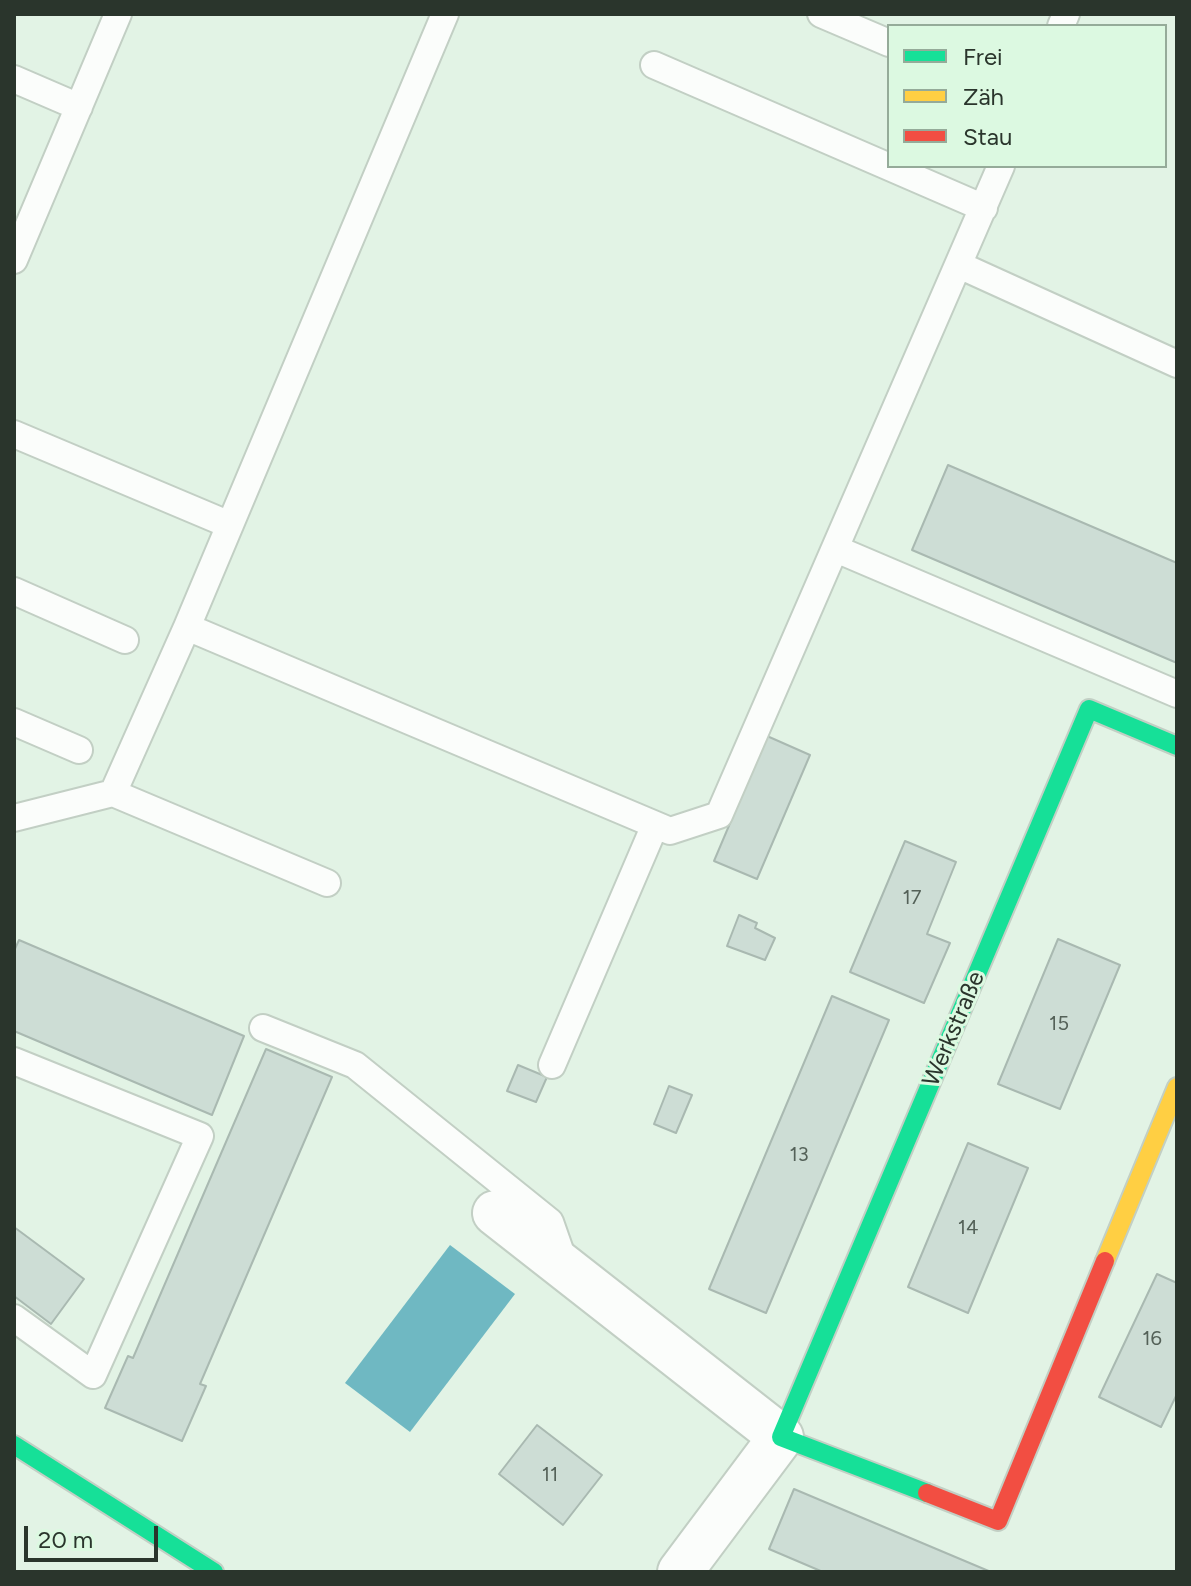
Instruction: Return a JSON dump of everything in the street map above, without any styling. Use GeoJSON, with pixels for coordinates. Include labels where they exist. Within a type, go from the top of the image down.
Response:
{"type":"FeatureCollection","features":[{"type":"Feature","properties":{"kind":"street","name":"Werkstraße"},"geometry":{"type":"LineString","coordinates":[[680,1572],[781,1437],[1089,709],[1177,746]]}},
{"type":"Feature","properties":{"kind":"street"},"geometry":{"type":"LineString","coordinates":[[495,1213],[781,1437],[998,1521],[1177,1087]]}},
{"type":"Feature","properties":{"kind":"street"},"geometry":{"type":"LineString","coordinates":[[14,1445],[214,1572]]}},
{"type":"Feature","properties":{"kind":"lane"},"geometry":{"type":"LineString","coordinates":[[14,260],[118,14]]}},
{"type":"Feature","properties":{"kind":"lane"},"geometry":{"type":"LineString","coordinates":[[113,793],[187,627],[445,14]]}},
{"type":"Feature","properties":{"kind":"lane"},"geometry":{"type":"LineString","coordinates":[[821,14],[887,42]]}},
{"type":"Feature","properties":{"kind":"lane"},"geometry":{"type":"LineString","coordinates":[[654,65],[887,166]]}},
{"type":"Feature","properties":{"kind":"lane"},"geometry":{"type":"LineString","coordinates":[[14,79],[79,107]]}},
{"type":"Feature","properties":{"kind":"lane"},"geometry":{"type":"LineString","coordinates":[[892,168],[984,208]]}},
{"type":"Feature","properties":{"kind":"lane"},"geometry":{"type":"LineString","coordinates":[[187,627],[670,831],[719,815],[1000,168]]}},
{"type":"Feature","properties":{"kind":"lane"},"geometry":{"type":"LineString","coordinates":[[959,265],[1177,364]]}},
{"type":"Feature","properties":{"kind":"lane"},"geometry":{"type":"LineString","coordinates":[[14,434],[230,525]]}},
{"type":"Feature","properties":{"kind":"lane"},"geometry":{"type":"LineString","coordinates":[[836,549],[1177,694]]}},
{"type":"Feature","properties":{"kind":"lane"},"geometry":{"type":"LineString","coordinates":[[14,591],[125,640]]}},
{"type":"Feature","properties":{"kind":"lane"},"geometry":{"type":"LineString","coordinates":[[14,722],[79,750]]}},
{"type":"Feature","properties":{"kind":"lane"},"geometry":{"type":"LineString","coordinates":[[14,818],[113,793],[327,883]]}},
{"type":"Feature","properties":{"kind":"lane"},"geometry":{"type":"LineString","coordinates":[[552,1065],[655,825]]}},
{"type":"Feature","properties":{"kind":"lane"},"geometry":{"type":"LineString","coordinates":[[263,1028],[355,1065],[550,1222],[567,1269]]}},
{"type":"Feature","properties":{"kind":"lane"},"geometry":{"type":"LineString","coordinates":[[14,1061],[200,1136],[93,1375],[14,1318]]}},
{"type":"Feature","properties":{"kind":"water"},"geometry":{"type":"Polygon","coordinates":[[[450,1245],[515,1294],[410,1432],[345,1383],[450,1245]]]}},
{"type":"Feature","properties":{"kind":"building"},"geometry":{"type":"Polygon","coordinates":[[[948,465],[1177,563],[1177,663],[912,550],[948,465]]]}},
{"type":"Feature","properties":{"kind":"building"},"geometry":{"type":"Polygon","coordinates":[[[767,736],[810,755],[757,879],[714,861],[767,736]]]}},
{"type":"Feature","properties":{"kind":"building"},"geometry":{"type":"Polygon","coordinates":[[[905,841],[956,862],[927,934],[950,943],[924,1003],[850,972],[905,841]]]}},
{"type":"Feature","properties":{"kind":"building"},"geometry":{"type":"Polygon","coordinates":[[[739,915],[757,923],[755,928],[775,938],[765,960],[727,946],[739,915]]]}},
{"type":"Feature","properties":{"kind":"building"},"geometry":{"type":"Polygon","coordinates":[[[1058,939],[1120,965],[1060,1109],[998,1084],[1058,939]]]}},
{"type":"Feature","properties":{"kind":"building"},"geometry":{"type":"Polygon","coordinates":[[[19,940],[244,1036],[212,1115],[14,1031],[14,951],[19,940]]]}},
{"type":"Feature","properties":{"kind":"building"},"geometry":{"type":"Polygon","coordinates":[[[832,996],[889,1020],[766,1313],[709,1289],[832,996]]]}},
{"type":"Feature","properties":{"kind":"building"},"geometry":{"type":"Polygon","coordinates":[[[266,1049],[332,1077],[200,1384],[206,1386],[182,1441],[105,1408],[128,1356],[133,1358],[266,1049]]]}},
{"type":"Feature","properties":{"kind":"building"},"geometry":{"type":"Polygon","coordinates":[[[518,1065],[547,1077],[536,1102],[507,1091],[518,1065]]]}},
{"type":"Feature","properties":{"kind":"building"},"geometry":{"type":"Polygon","coordinates":[[[669,1086],[692,1095],[676,1133],[654,1124],[669,1086]]]}},
{"type":"Feature","properties":{"kind":"building"},"geometry":{"type":"Polygon","coordinates":[[[968,1143],[1028,1168],[968,1313],[908,1287],[968,1143]]]}},
{"type":"Feature","properties":{"kind":"building"},"geometry":{"type":"Polygon","coordinates":[[[14,1227],[84,1279],[51,1324],[14,1296],[14,1227]]]}},
{"type":"Feature","properties":{"kind":"building"},"geometry":{"type":"Polygon","coordinates":[[[1157,1274],[1177,1283],[1177,1394],[1161,1427],[1099,1397],[1157,1274]]]}},
{"type":"Feature","properties":{"kind":"building"},"geometry":{"type":"Polygon","coordinates":[[[537,1425],[602,1475],[563,1525],[499,1474],[537,1425]]]}},
{"type":"Feature","properties":{"kind":"building"},"geometry":{"type":"Polygon","coordinates":[[[794,1489],[991,1572],[823,1572],[769,1549],[794,1489]]]}},
{"type":"Feature","properties":{"kind":"traffic: fast"},"geometry":{"type":"LineString","coordinates":[[927,1493],[781,1437],[1089,709],[1177,746]]}},
{"type":"Feature","properties":{"kind":"traffic: fast"},"geometry":{"type":"LineString","coordinates":[[14,1445],[214,1572]]}},
{"type":"Feature","properties":{"kind":"traffic: slow"},"geometry":{"type":"LineString","coordinates":[[1105,1261],[1177,1087]]}},
{"type":"Feature","properties":{"kind":"traffic: jam"},"geometry":{"type":"LineString","coordinates":[[927,1493],[998,1521],[1105,1261]]}}]}
